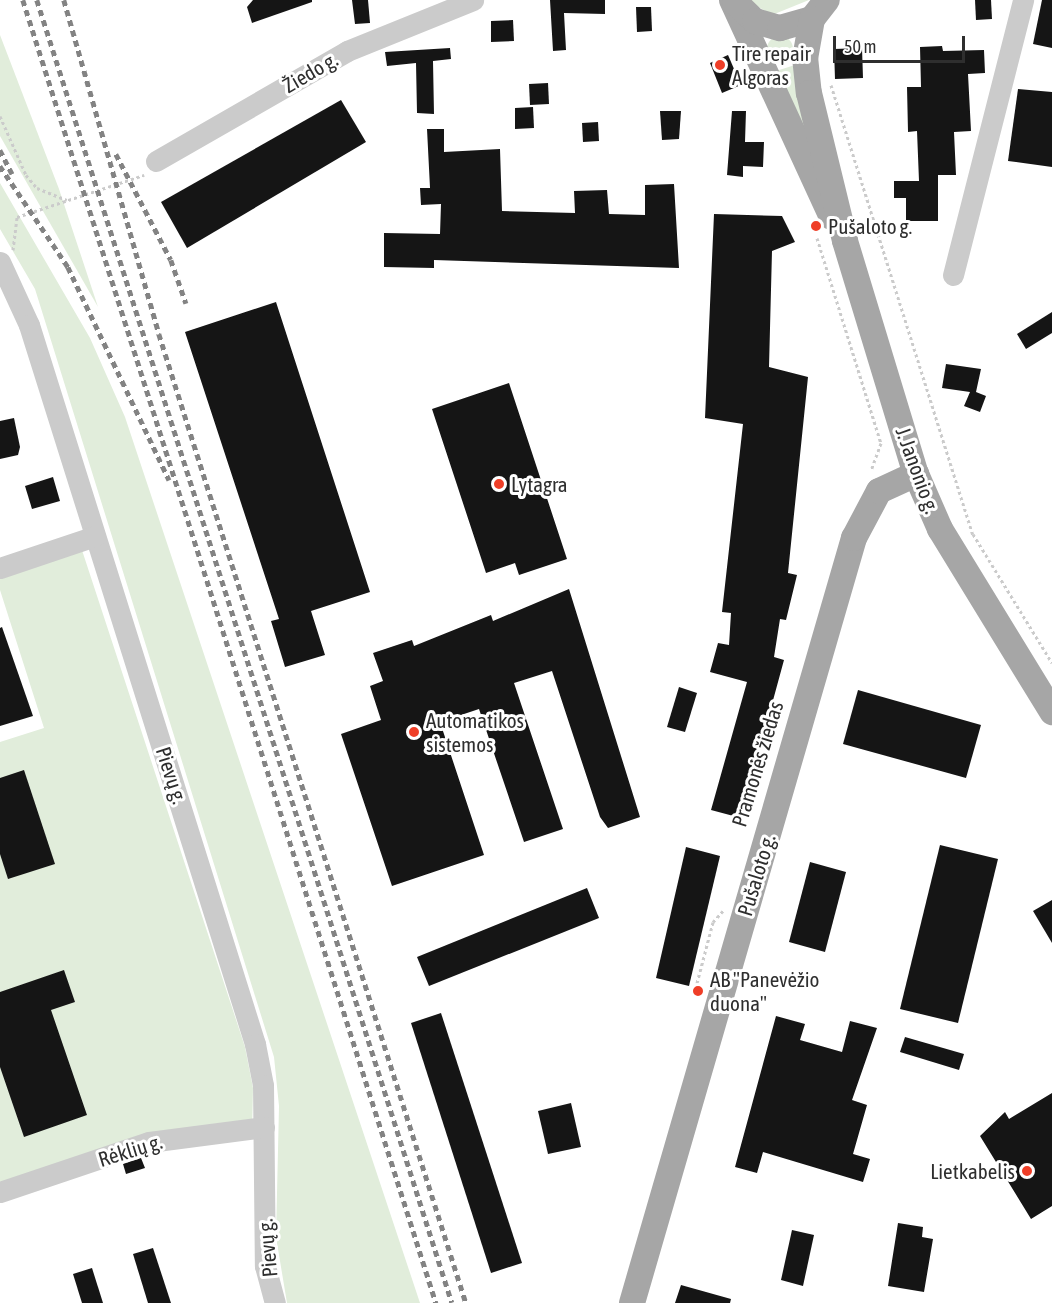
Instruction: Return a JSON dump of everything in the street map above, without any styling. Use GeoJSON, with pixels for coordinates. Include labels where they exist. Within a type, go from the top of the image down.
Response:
{"type":"FeatureCollection","features":[{"type":"Feature","properties":{"kind":"main road"},"geometry":{"type":"LineString","coordinates":[[732,0],[755,21],[772,27],[819,9]]}},
{"type":"Feature","properties":{"kind":"main road","name":"J. Janonio g."},"geometry":{"type":"LineString","coordinates":[[732,0],[845,241]]}},
{"type":"Feature","properties":{"kind":"main road","name":"J. Janonio g."},"geometry":{"type":"LineString","coordinates":[[819,9],[805,57],[809,93],[845,241],[916,474],[940,529],[1052,712]]}},
{"type":"Feature","properties":{"kind":"main road","name":"Pušaloto g."},"geometry":{"type":"LineString","coordinates":[[632,1303],[854,537],[879,491],[916,474]]}},
{"type":"Feature","properties":{"kind":"street","name":"Žiedo g."},"geometry":{"type":"LineString","coordinates":[[156,161],[347,51],[473,0]]}},
{"type":"Feature","properties":{"kind":"street"},"geometry":{"type":"LineString","coordinates":[[953,275],[1023,0]]}},
{"type":"Feature","properties":{"kind":"street","name":"Pievų g."},"geometry":{"type":"LineString","coordinates":[[5,270],[94,536],[255,1044],[264,1127],[265,1266],[275,1303]]}},
{"type":"Feature","properties":{"kind":"street"},"geometry":{"type":"LineString","coordinates":[[0,568],[94,536]]}},
{"type":"Feature","properties":{"kind":"street","name":"Rėklių g."},"geometry":{"type":"LineString","coordinates":[[0,1192],[149,1142],[264,1127]]}},
{"type":"Feature","properties":{"kind":"path"},"geometry":{"type":"LineString","coordinates":[[827,73],[974,534],[1052,663]]}},
{"type":"Feature","properties":{"kind":"path"},"geometry":{"type":"LineString","coordinates":[[0,116],[26,175],[37,188],[69,201]]}},
{"type":"Feature","properties":{"kind":"path"},"geometry":{"type":"LineString","coordinates":[[5,270],[16,217],[142,178],[156,161]]}},
{"type":"Feature","properties":{"kind":"path"},"geometry":{"type":"LineString","coordinates":[[817,238],[881,442],[878,463],[865,476]]}},
{"type":"Feature","properties":{"kind":"path"},"geometry":{"type":"LineString","coordinates":[[701,1004],[697,983],[713,922],[727,903]]}},
{"type":"Feature","properties":{"kind":"green space"},"geometry":{"type":"Polygon","coordinates":[[[747,0],[809,0],[772,15],[747,0]]]}},
{"type":"Feature","properties":{"kind":"green space"},"geometry":{"type":"Polygon","coordinates":[[[0,35],[59,189],[98,307],[0,136],[0,35]]]}},
{"type":"Feature","properties":{"kind":"green space"},"geometry":{"type":"Polygon","coordinates":[[[780,36],[789,40],[793,49],[789,58],[780,62],[771,58],[767,49],[771,40],[780,36]]]}},
{"type":"Feature","properties":{"kind":"green space"},"geometry":{"type":"Polygon","coordinates":[[[795,65],[824,176],[776,71],[795,65]]]}},
{"type":"Feature","properties":{"kind":"green space"},"geometry":{"type":"Polygon","coordinates":[[[0,183],[90,338],[125,417],[420,1303],[287,1303],[276,1237],[279,1106],[274,1057],[35,289],[0,229],[0,183]]]}},
{"type":"Feature","properties":{"kind":"green space"},"geometry":{"type":"Polygon","coordinates":[[[79,541],[245,1047],[253,1088],[252,1136],[140,1154],[0,1201],[0,742],[44,728],[0,590],[0,568],[79,541]]]}},
{"type":"Feature","properties":{"kind":"building"},"geometry":{"type":"Polygon","coordinates":[[[253,0],[312,0],[312,2],[252,23],[247,7],[253,0]]]}},
{"type":"Feature","properties":{"kind":"building"},"geometry":{"type":"Polygon","coordinates":[[[352,0],[368,0],[370,23],[355,24],[352,0]]]}},
{"type":"Feature","properties":{"kind":"building"},"geometry":{"type":"Polygon","coordinates":[[[550,0],[605,0],[605,14],[564,13],[566,50],[553,51],[550,0]]]}},
{"type":"Feature","properties":{"kind":"building"},"geometry":{"type":"Polygon","coordinates":[[[975,0],[991,0],[992,19],[976,20],[975,0]]]}},
{"type":"Feature","properties":{"kind":"building"},"geometry":{"type":"Polygon","coordinates":[[[1042,0],[1052,0],[1052,48],[1033,44],[1042,0]]]}},
{"type":"Feature","properties":{"kind":"building"},"geometry":{"type":"Polygon","coordinates":[[[636,7],[651,7],[652,31],[637,32],[636,7]]]}},
{"type":"Feature","properties":{"kind":"building"},"geometry":{"type":"Polygon","coordinates":[[[513,20],[514,41],[491,42],[491,21],[513,20]]]}},
{"type":"Feature","properties":{"kind":"building"},"geometry":{"type":"Polygon","coordinates":[[[942,46],[943,51],[984,50],[985,73],[968,74],[971,131],[954,132],[956,175],[938,175],[938,221],[906,221],[906,198],[894,198],[894,181],[919,181],[917,131],[908,132],[907,87],[921,87],[920,47],[942,46]]]}},
{"type":"Feature","properties":{"kind":"building"},"geometry":{"type":"Polygon","coordinates":[[[450,48],[451,59],[433,61],[434,114],[417,113],[416,63],[387,66],[385,52],[450,48]]]}},
{"type":"Feature","properties":{"kind":"building"},"geometry":{"type":"Polygon","coordinates":[[[862,48],[863,78],[835,79],[834,49],[862,48]]]}},
{"type":"Feature","properties":{"kind":"building"},"geometry":{"type":"Polygon","coordinates":[[[728,55],[741,85],[722,93],[710,63],[728,55]]]}},
{"type":"Feature","properties":{"kind":"building"},"geometry":{"type":"Polygon","coordinates":[[[548,83],[549,104],[530,105],[529,84],[548,83]]]}},
{"type":"Feature","properties":{"kind":"building"},"geometry":{"type":"Polygon","coordinates":[[[1018,89],[1052,92],[1052,167],[1008,161],[1018,89]]]}},
{"type":"Feature","properties":{"kind":"building"},"geometry":{"type":"Polygon","coordinates":[[[341,100],[366,142],[187,248],[161,202],[341,100]]]}},
{"type":"Feature","properties":{"kind":"building"},"geometry":{"type":"Polygon","coordinates":[[[533,107],[534,128],[515,129],[515,108],[533,107]]]}},
{"type":"Feature","properties":{"kind":"building"},"geometry":{"type":"Polygon","coordinates":[[[660,111],[681,111],[679,139],[662,140],[660,111]]]}},
{"type":"Feature","properties":{"kind":"building"},"geometry":{"type":"Polygon","coordinates":[[[732,111],[746,111],[745,142],[764,142],[763,167],[743,166],[743,177],[727,175],[732,111]]]}},
{"type":"Feature","properties":{"kind":"building"},"geometry":{"type":"Polygon","coordinates":[[[598,122],[599,141],[583,142],[582,123],[598,122]]]}},
{"type":"Feature","properties":{"kind":"building"},"geometry":{"type":"Polygon","coordinates":[[[427,129],[444,129],[444,152],[500,149],[502,211],[575,213],[574,191],[607,190],[609,214],[645,215],[645,185],[674,184],[679,268],[434,260],[434,268],[384,267],[384,233],[440,234],[441,204],[421,205],[420,188],[430,188],[427,129]]]}},
{"type":"Feature","properties":{"kind":"building"},"geometry":{"type":"Polygon","coordinates":[[[714,214],[782,216],[795,242],[772,251],[769,367],[808,377],[788,573],[797,575],[786,620],[780,619],[774,657],[784,660],[741,818],[711,810],[747,682],[710,672],[718,643],[729,645],[731,613],[722,612],[743,424],[705,418],[714,214]]]}},
{"type":"Feature","properties":{"kind":"building"},"geometry":{"type":"Polygon","coordinates":[[[276,302],[370,592],[311,611],[325,655],[285,667],[271,621],[279,619],[185,332],[276,302]]]}},
{"type":"Feature","properties":{"kind":"building"},"geometry":{"type":"Polygon","coordinates":[[[1052,312],[1052,333],[1026,349],[1017,334],[1052,312]]]}},
{"type":"Feature","properties":{"kind":"building"},"geometry":{"type":"Polygon","coordinates":[[[946,364],[981,369],[976,392],[986,396],[980,412],[964,406],[970,392],[942,388],[946,364]]]}},
{"type":"Feature","properties":{"kind":"building","name":"Lytagra"},"geometry":{"type":"Polygon","coordinates":[[[509,383],[567,559],[519,575],[515,563],[486,573],[432,409],[509,383]]]}},
{"type":"Feature","properties":{"kind":"building"},"geometry":{"type":"Polygon","coordinates":[[[14,418],[20,447],[18,455],[0,459],[0,421],[14,418]]]}},
{"type":"Feature","properties":{"kind":"building"},"geometry":{"type":"Polygon","coordinates":[[[53,477],[60,501],[32,509],[25,486],[53,477]]]}},
{"type":"Feature","properties":{"kind":"building"},"geometry":{"type":"Polygon","coordinates":[[[569,589],[640,817],[608,828],[600,817],[552,671],[514,683],[563,829],[524,842],[479,709],[440,722],[484,855],[392,886],[341,734],[381,720],[370,686],[383,681],[373,653],[412,640],[414,646],[491,615],[493,621],[569,589]]]}},
{"type":"Feature","properties":{"kind":"building"},"geometry":{"type":"Polygon","coordinates":[[[2,627],[33,716],[0,726],[0,628],[2,627]]]}},
{"type":"Feature","properties":{"kind":"building"},"geometry":{"type":"Polygon","coordinates":[[[679,687],[697,693],[685,732],[667,727],[679,687]]]}},
{"type":"Feature","properties":{"kind":"building"},"geometry":{"type":"Polygon","coordinates":[[[858,690],[981,725],[966,778],[843,744],[858,690]]]}},
{"type":"Feature","properties":{"kind":"building"},"geometry":{"type":"Polygon","coordinates":[[[24,770],[55,864],[8,879],[0,854],[0,778],[24,770]]]}},
{"type":"Feature","properties":{"kind":"building"},"geometry":{"type":"Polygon","coordinates":[[[940,845],[998,859],[958,1023],[900,1009],[940,845]]]}},
{"type":"Feature","properties":{"kind":"building"},"geometry":{"type":"Polygon","coordinates":[[[686,847],[720,856],[689,986],[656,978],[686,847]]]}},
{"type":"Feature","properties":{"kind":"building"},"geometry":{"type":"Polygon","coordinates":[[[810,862],[846,872],[825,952],[789,942],[810,862]]]}},
{"type":"Feature","properties":{"kind":"building"},"geometry":{"type":"Polygon","coordinates":[[[587,888],[599,918],[429,986],[417,957],[587,888]]]}},
{"type":"Feature","properties":{"kind":"building"},"geometry":{"type":"Polygon","coordinates":[[[1052,900],[1052,943],[1033,911],[1052,900]]]}},
{"type":"Feature","properties":{"kind":"building"},"geometry":{"type":"Polygon","coordinates":[[[64,970],[75,1002],[51,1010],[87,1115],[24,1137],[0,1067],[0,992],[64,970]]]}},
{"type":"Feature","properties":{"kind":"building"},"geometry":{"type":"Polygon","coordinates":[[[441,1013],[522,1263],[491,1273],[411,1023],[441,1013]]]}},
{"type":"Feature","properties":{"kind":"building"},"geometry":{"type":"Polygon","coordinates":[[[776,1016],[805,1024],[800,1040],[842,1052],[850,1021],[877,1028],[852,1100],[867,1105],[853,1154],[870,1159],[863,1182],[763,1152],[757,1173],[735,1167],[776,1016]]]}},
{"type":"Feature","properties":{"kind":"building"},"geometry":{"type":"Polygon","coordinates":[[[905,1037],[964,1054],[959,1070],[900,1052],[905,1037]]]}},
{"type":"Feature","properties":{"kind":"building","name":"Lietkabelis"},"geometry":{"type":"Polygon","coordinates":[[[1052,1093],[1052,1206],[1031,1219],[980,1136],[1005,1112],[1009,1119],[1052,1093]]]}},
{"type":"Feature","properties":{"kind":"building"},"geometry":{"type":"Polygon","coordinates":[[[571,1103],[581,1147],[548,1154],[538,1111],[571,1103]]]}},
{"type":"Feature","properties":{"kind":"building"},"geometry":{"type":"Polygon","coordinates":[[[141,1158],[145,1168],[126,1174],[123,1164],[141,1158]]]}},
{"type":"Feature","properties":{"kind":"building"},"geometry":{"type":"Polygon","coordinates":[[[898,1223],[923,1227],[922,1237],[933,1239],[924,1292],[888,1286],[898,1223]]]}},
{"type":"Feature","properties":{"kind":"building"},"geometry":{"type":"Polygon","coordinates":[[[792,1230],[814,1235],[803,1286],[781,1280],[792,1230]]]}},
{"type":"Feature","properties":{"kind":"building"},"geometry":{"type":"Polygon","coordinates":[[[153,1248],[171,1303],[148,1303],[133,1254],[153,1248]]]}},
{"type":"Feature","properties":{"kind":"building"},"geometry":{"type":"Polygon","coordinates":[[[92,1268],[103,1303],[82,1303],[73,1274],[92,1268]]]}},
{"type":"Feature","properties":{"kind":"building"},"geometry":{"type":"Polygon","coordinates":[[[681,1285],[731,1299],[730,1303],[675,1303],[681,1285]]]}},
{"type":"Feature","properties":{"kind":"railway"},"geometry":{"type":"LineString","coordinates":[[23,0],[436,1303]]}},
{"type":"Feature","properties":{"kind":"railway"},"geometry":{"type":"LineString","coordinates":[[37,0],[452,1303]]}},
{"type":"Feature","properties":{"kind":"railway"},"geometry":{"type":"LineString","coordinates":[[64,0],[159,334],[466,1303]]}},
{"type":"Feature","properties":{"kind":"railway"},"geometry":{"type":"LineString","coordinates":[[0,150],[12,174]]}},
{"type":"Feature","properties":{"kind":"railway"},"geometry":{"type":"LineString","coordinates":[[116,154],[171,260],[186,303]]}},
{"type":"Feature","properties":{"kind":"railway"},"geometry":{"type":"LineString","coordinates":[[0,166],[68,267],[169,480]]}},
{"type":"Feature","properties":{"kind":"place","name":"Tire repair Algoras"},"geometry":{"type":"Point","coordinates":[720,65]}},
{"type":"Feature","properties":{"kind":"place","name":"Pušaloto g."},"geometry":{"type":"Point","coordinates":[816,226]}},
{"type":"Feature","properties":{"kind":"place","name":"Lytagra"},"geometry":{"type":"Point","coordinates":[499,484]}},
{"type":"Feature","properties":{"kind":"place","name":"Automatikos sistemos"},"geometry":{"type":"Point","coordinates":[414,732]}},
{"type":"Feature","properties":{"kind":"place","name":"AB \"Panevėžio duona\""},"geometry":{"type":"Point","coordinates":[698,991]}},
{"type":"Feature","properties":{"kind":"place","name":"Lietkabelis"},"geometry":{"type":"Point","coordinates":[1027,1171]}}]}
